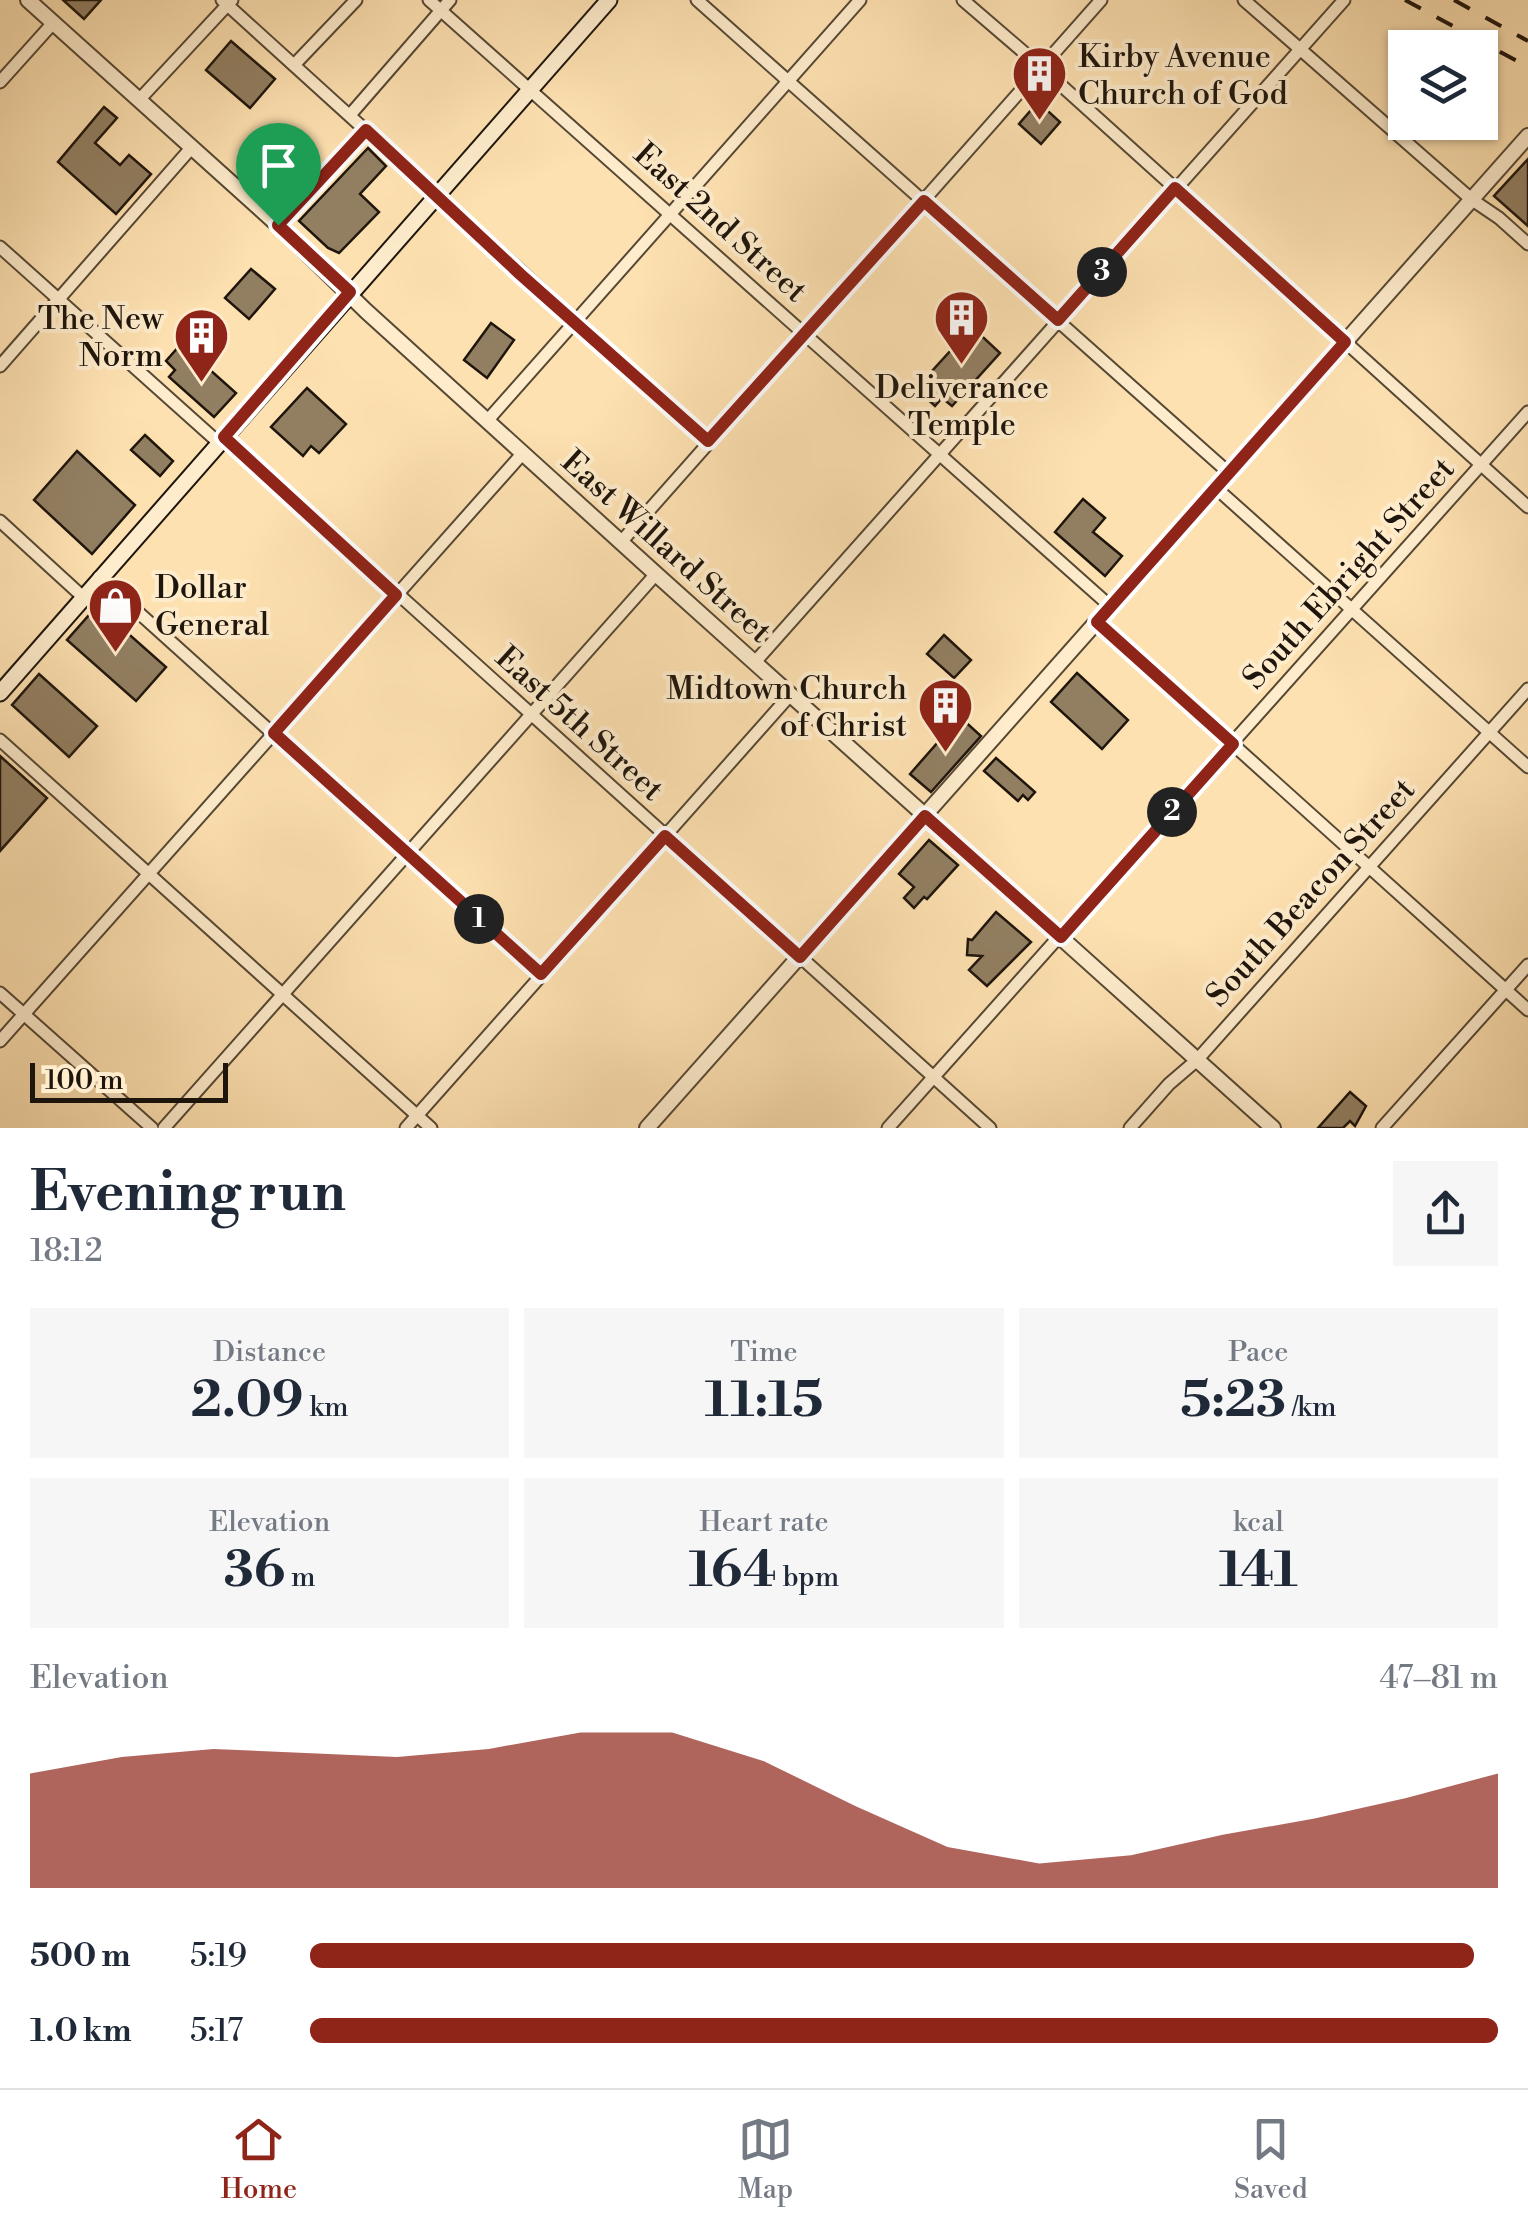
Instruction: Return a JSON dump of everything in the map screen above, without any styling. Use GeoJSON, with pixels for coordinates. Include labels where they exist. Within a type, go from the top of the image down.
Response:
{"type":"FeatureCollection","features":[{"type":"Feature","properties":{"kind":"main road"},"geometry":{"type":"LineString","coordinates":[[0,693],[609,0]]}},
{"type":"Feature","properties":{"kind":"street","name":"East Willard Street"},"geometry":{"type":"LineString","coordinates":[[28,0],[278,225],[523,454],[1273,1128]]}},
{"type":"Feature","properties":{"kind":"street"},"geometry":{"type":"LineString","coordinates":[[294,65],[356,0]]}},
{"type":"Feature","properties":{"kind":"street","name":"East 2nd Street"},"geometry":{"type":"LineString","coordinates":[[429,0],[445,5],[530,91],[1110,606]]}},
{"type":"Feature","properties":{"kind":"street"},"geometry":{"type":"LineString","coordinates":[[697,0],[1229,473]]}},
{"type":"Feature","properties":{"kind":"street"},"geometry":{"type":"LineString","coordinates":[[488,422],[860,0]]}},
{"type":"Feature","properties":{"kind":"street"},"geometry":{"type":"LineString","coordinates":[[963,0],[1528,506]]}},
{"type":"Feature","properties":{"kind":"street"},"geometry":{"type":"LineString","coordinates":[[621,542],[1101,0]]}},
{"type":"Feature","properties":{"kind":"street"},"geometry":{"type":"LineString","coordinates":[[1244,0],[1471,199],[1528,244]]}},
{"type":"Feature","properties":{"kind":"street"},"geometry":{"type":"LineString","coordinates":[[755,662],[1344,0]]}},
{"type":"Feature","properties":{"kind":"street"},"geometry":{"type":"LineString","coordinates":[[140,100],[227,2],[708,441]]}},
{"type":"Feature","properties":{"kind":"street"},"geometry":{"type":"LineString","coordinates":[[350,115],[445,5]]}},
{"type":"Feature","properties":{"kind":"street"},"geometry":{"type":"LineString","coordinates":[[0,82],[53,23]]}},
{"type":"Feature","properties":{"kind":"street"},"geometry":{"type":"LineString","coordinates":[[278,225],[366,130]]}},
{"type":"Feature","properties":{"kind":"street"},"geometry":{"type":"LineString","coordinates":[[647,1128],[1528,136]]}},
{"type":"Feature","properties":{"kind":"street"},"geometry":{"type":"LineString","coordinates":[[0,366],[192,147]]}},
{"type":"Feature","properties":{"kind":"street","name":"East 5th Street"},"geometry":{"type":"LineString","coordinates":[[0,248],[396,595],[990,1128]]}},
{"type":"Feature","properties":{"kind":"street","name":"South Ebright Street"},"geometry":{"type":"LineString","coordinates":[[888,1128],[1528,412]]}},
{"type":"Feature","properties":{"kind":"street"},"geometry":{"type":"LineString","coordinates":[[0,1041],[523,454]]}},
{"type":"Feature","properties":{"kind":"street"},"geometry":{"type":"LineString","coordinates":[[1216,488],[1528,767]]}},
{"type":"Feature","properties":{"kind":"street"},"geometry":{"type":"LineString","coordinates":[[0,521],[83,596]]}},
{"type":"Feature","properties":{"kind":"street"},"geometry":{"type":"LineString","coordinates":[[164,1128],[656,574]]}},
{"type":"Feature","properties":{"kind":"street"},"geometry":{"type":"LineString","coordinates":[[99,577],[541,974]]}},
{"type":"Feature","properties":{"kind":"street"},"geometry":{"type":"LineString","coordinates":[[1097,622],[1528,1010]]}},
{"type":"Feature","properties":{"kind":"street","name":"South Beacon Street"},"geometry":{"type":"LineString","coordinates":[[1130,1128],[1168,1084],[1197,1060],[1528,689]]}},
{"type":"Feature","properties":{"kind":"street"},"geometry":{"type":"LineString","coordinates":[[406,1128],[790,694]]}},
{"type":"Feature","properties":{"kind":"street"},"geometry":{"type":"LineString","coordinates":[[0,740],[430,1128]]}},
{"type":"Feature","properties":{"kind":"street"},"geometry":{"type":"LineString","coordinates":[[1382,1128],[1528,965]]}},
{"type":"Feature","properties":{"kind":"street"},"geometry":{"type":"LineString","coordinates":[[0,993],[152,1128]]}},
{"type":"Feature","properties":{"kind":"building"},"geometry":{"type":"Polygon","coordinates":[[[63,0],[101,0],[84,19],[63,0]]]}},
{"type":"Feature","properties":{"kind":"building"},"geometry":{"type":"Polygon","coordinates":[[[231,41],[275,79],[250,108],[206,70],[231,41]]]}},
{"type":"Feature","properties":{"kind":"building","name":"Kirby Avenue Church of God"},"geometry":{"type":"Polygon","coordinates":[[[1038,102],[1060,122],[1041,144],[1019,124],[1038,102]]]}},
{"type":"Feature","properties":{"kind":"building"},"geometry":{"type":"Polygon","coordinates":[[[104,107],[117,118],[95,143],[120,165],[129,155],[151,174],[116,214],[58,162],[104,107]]]}},
{"type":"Feature","properties":{"kind":"building"},"geometry":{"type":"Polygon","coordinates":[[[368,148],[386,166],[360,194],[379,212],[339,253],[299,221],[368,148]]]}},
{"type":"Feature","properties":{"kind":"building"},"geometry":{"type":"Polygon","coordinates":[[[1528,159],[1528,226],[1494,196],[1528,159]]]}},
{"type":"Feature","properties":{"kind":"building"},"geometry":{"type":"Polygon","coordinates":[[[251,269],[275,289],[249,319],[225,298],[251,269]]]}},
{"type":"Feature","properties":{"kind":"building"},"geometry":{"type":"Polygon","coordinates":[[[491,323],[514,340],[487,378],[464,360],[491,323]]]}},
{"type":"Feature","properties":{"kind":"building","name":"Deliverance Temple"},"geometry":{"type":"Polygon","coordinates":[[[972,327],[1000,353],[952,406],[942,398],[935,406],[924,396],[931,388],[923,381],[972,327]]]}},
{"type":"Feature","properties":{"kind":"building","name":"The New Norm"},"geometry":{"type":"Polygon","coordinates":[[[181,344],[236,393],[214,417],[169,377],[175,370],[166,361],[181,344]]]}},
{"type":"Feature","properties":{"kind":"building"},"geometry":{"type":"Polygon","coordinates":[[[307,388],[346,424],[319,453],[311,446],[303,456],[271,427],[307,388]]]}},
{"type":"Feature","properties":{"kind":"building"},"geometry":{"type":"Polygon","coordinates":[[[145,435],[173,461],[160,476],[131,450],[145,435]]]}},
{"type":"Feature","properties":{"kind":"building"},"geometry":{"type":"Polygon","coordinates":[[[77,451],[135,505],[92,554],[34,500],[77,451]]]}},
{"type":"Feature","properties":{"kind":"building"},"geometry":{"type":"Polygon","coordinates":[[[1083,499],[1105,518],[1093,532],[1122,556],[1105,576],[1055,532],[1083,499]]]}},
{"type":"Feature","properties":{"kind":"building","name":"Dollar General"},"geometry":{"type":"Polygon","coordinates":[[[97,606],[166,667],[136,701],[67,640],[97,606]]]}},
{"type":"Feature","properties":{"kind":"building"},"geometry":{"type":"Polygon","coordinates":[[[944,635],[971,660],[954,678],[927,654],[944,635]]]}},
{"type":"Feature","properties":{"kind":"building"},"geometry":{"type":"Polygon","coordinates":[[[1077,673],[1128,720],[1102,749],[1051,702],[1077,673]]]}},
{"type":"Feature","properties":{"kind":"building"},"geometry":{"type":"Polygon","coordinates":[[[39,674],[97,726],[69,757],[12,705],[39,674]]]}},
{"type":"Feature","properties":{"kind":"building","name":"Midtown Church of Christ"},"geometry":{"type":"Polygon","coordinates":[[[960,717],[981,736],[931,792],[910,774],[960,717]]]}},
{"type":"Feature","properties":{"kind":"building"},"geometry":{"type":"Polygon","coordinates":[[[0,756],[47,798],[0,851],[0,756]]]}},
{"type":"Feature","properties":{"kind":"building"},"geometry":{"type":"Polygon","coordinates":[[[996,758],[1035,792],[1028,800],[1023,795],[1018,801],[984,771],[996,758]]]}},
{"type":"Feature","properties":{"kind":"building"},"geometry":{"type":"Polygon","coordinates":[[[929,840],[958,865],[914,908],[904,898],[914,887],[899,874],[929,840]]]}},
{"type":"Feature","properties":{"kind":"building"},"geometry":{"type":"Polygon","coordinates":[[[996,912],[1031,942],[987,986],[969,970],[982,956],[967,955],[968,939],[972,940],[996,912]]]}},
{"type":"Feature","properties":{"kind":"building"},"geometry":{"type":"Polygon","coordinates":[[[1350,1092],[1366,1106],[1355,1126],[1350,1121],[1343,1128],[1318,1128],[1350,1092]]]}},
{"type":"Feature","properties":{"kind":"railway"},"geometry":{"type":"LineString","coordinates":[[1405,0],[1528,67]]}},
{"type":"Feature","properties":{"kind":"railway"},"geometry":{"type":"LineString","coordinates":[[1454,0],[1528,41]]}},
{"type":"Feature","properties":{"kind":"place","name":"Kirby Avenue Church of God"},"geometry":{"type":"Point","coordinates":[1039,123]}},
{"type":"Feature","properties":{"kind":"place","name":"Deliverance Temple"},"geometry":{"type":"Point","coordinates":[962,367]}},
{"type":"Feature","properties":{"kind":"place","name":"The New Norm"},"geometry":{"type":"Point","coordinates":[202,385]}},
{"type":"Feature","properties":{"kind":"place","name":"Dollar General"},"geometry":{"type":"Point","coordinates":[116,654]}},
{"type":"Feature","properties":{"kind":"place","name":"Midtown Church of Christ"},"geometry":{"type":"Point","coordinates":[946,755]}},
{"type":"Feature","properties":{"kind":"route"},"geometry":{"type":"LineString","coordinates":[[366,130],[708,441],[924,201],[1058,320],[1175,188],[1345,342],[1097,622],[1233,744],[1061,937],[925,816],[800,957],[665,836],[541,974],[274,733],[396,595],[224,437],[350,292],[278,225],[366,130]]}}]}
